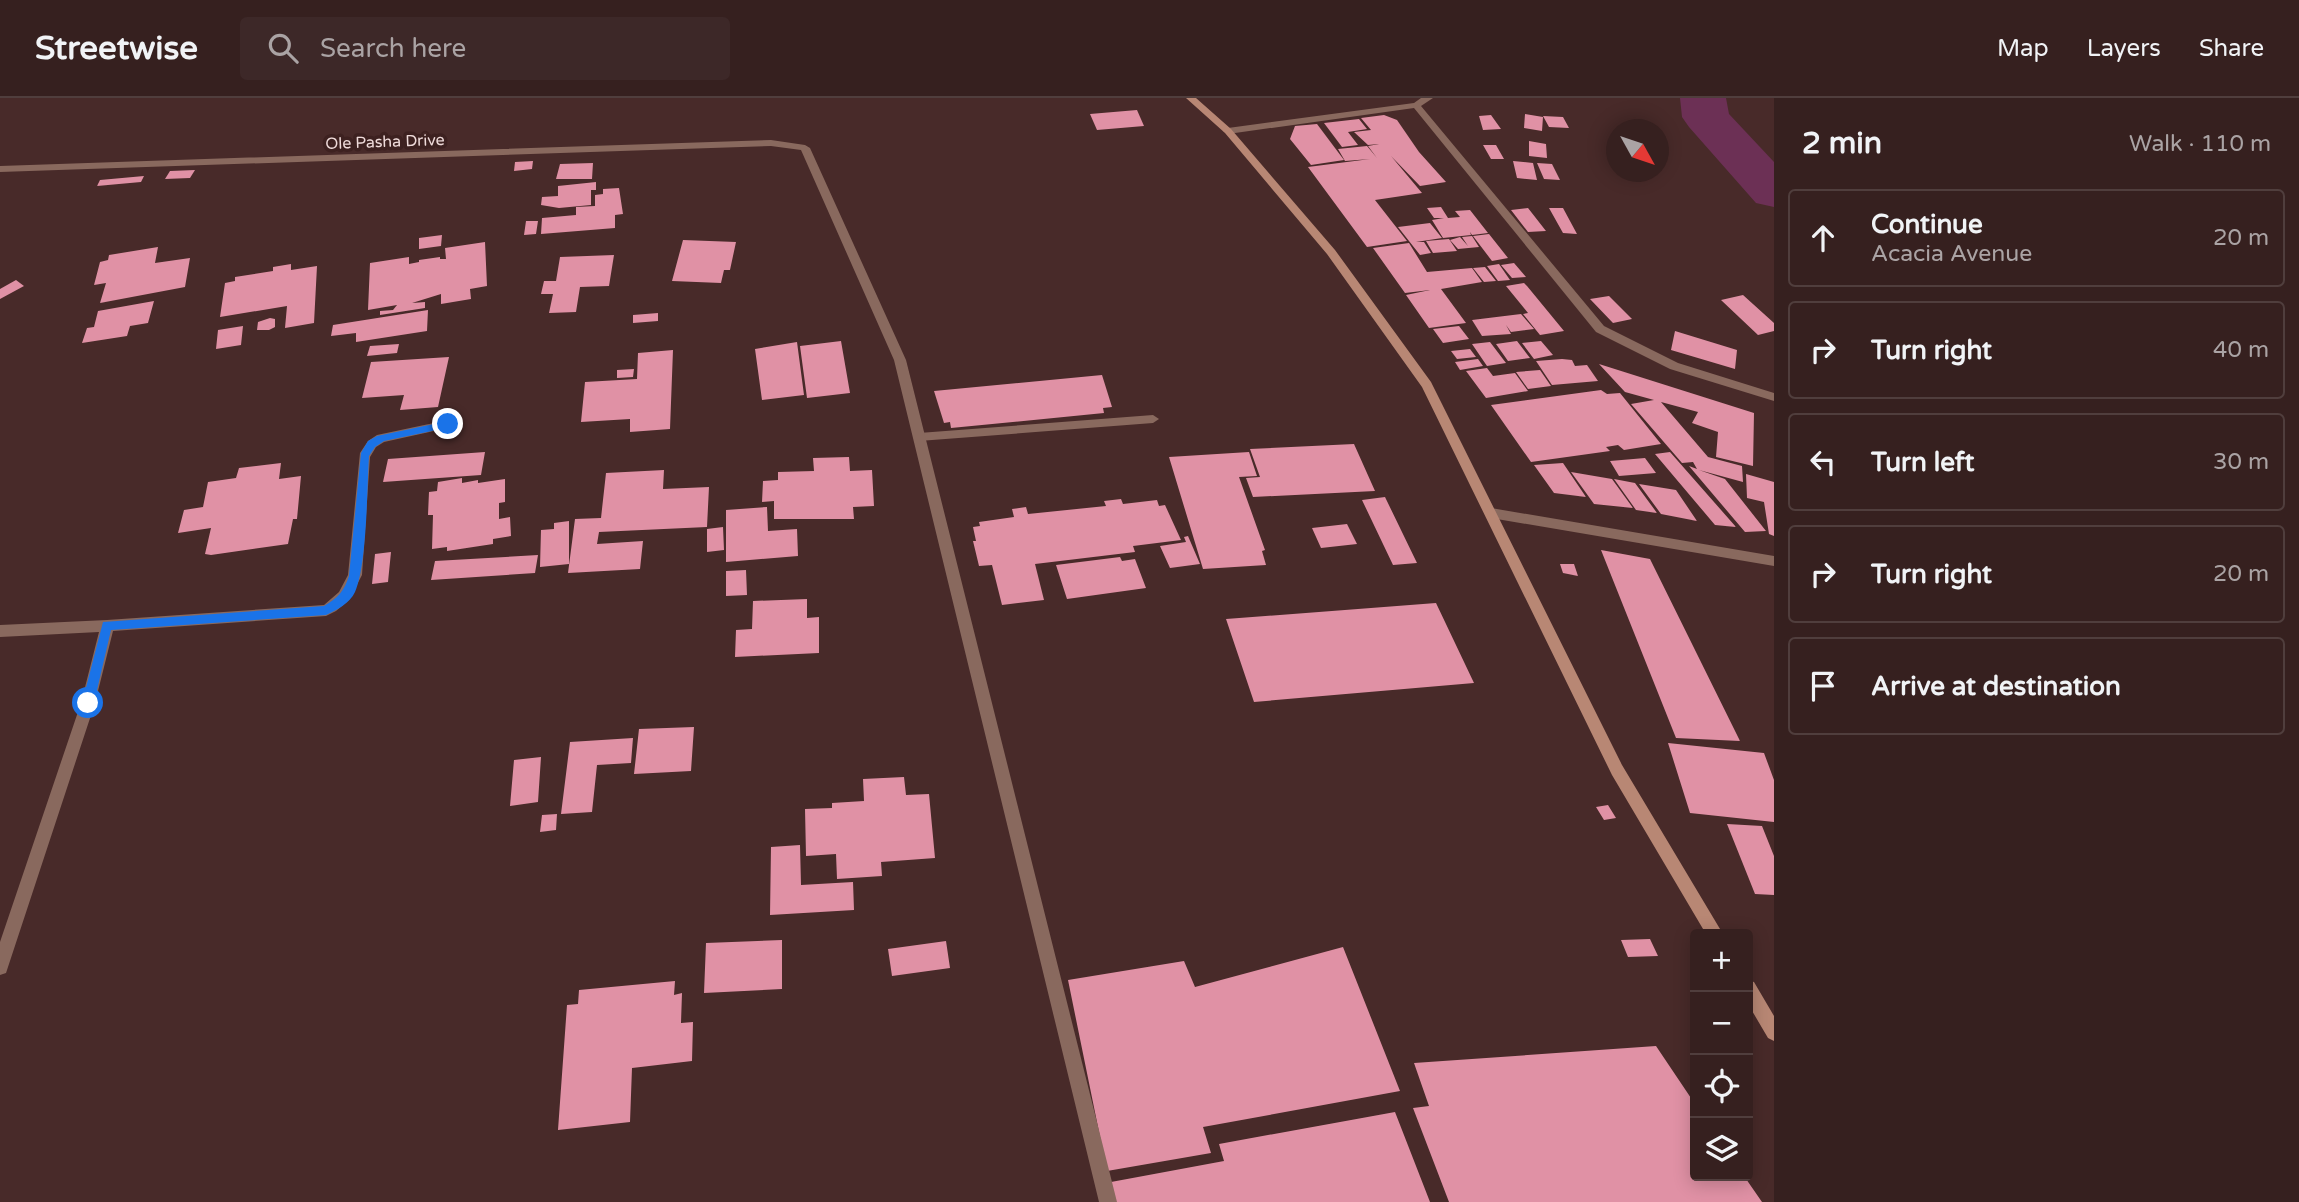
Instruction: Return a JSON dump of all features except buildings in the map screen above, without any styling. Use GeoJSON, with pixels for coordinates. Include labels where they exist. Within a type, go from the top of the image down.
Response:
{"type":"FeatureCollection","features":[{"type":"Feature","properties":{"kind":"street"},"geometry":{"type":"LineString","coordinates":[[1191,98],[1228,131],[1331,252],[1427,385],[1617,770],[1712,929]]}},
{"type":"Feature","properties":{"kind":"street"},"geometry":{"type":"LineString","coordinates":[[1228,131],[1416,106],[1427,98]]}},
{"type":"Feature","properties":{"kind":"street"},"geometry":{"type":"LineString","coordinates":[[1416,106],[1600,329],[1674,366],[1774,397]]}},
{"type":"Feature","properties":{"kind":"street","name":"Ole Pasha Drive"},"geometry":{"type":"LineString","coordinates":[[0,169],[771,143],[806,148],[900,360],[919,437]]}},
{"type":"Feature","properties":{"kind":"street"},"geometry":{"type":"LineString","coordinates":[[1108,1202],[919,437],[1153,419]]}},
{"type":"Feature","properties":{"kind":"street"},"geometry":{"type":"LineString","coordinates":[[0,631],[326,610],[338,604],[349,592],[355,576],[364,456],[372,444],[381,438],[448,424]]}},
{"type":"Feature","properties":{"kind":"street"},"geometry":{"type":"LineString","coordinates":[[1491,513],[1774,561]]}},
{"type":"Feature","properties":{"kind":"street"},"geometry":{"type":"LineString","coordinates":[[0,967],[88,703],[107,626]]}},
{"type":"Feature","properties":{"kind":"street"},"geometry":{"type":"LineString","coordinates":[[1750,992],[1774,1032]]}},
{"type":"Feature","properties":{"kind":"waterway"},"geometry":{"type":"LineString","coordinates":[[1703,98],[1706,117],[1774,192]]}},
{"type":"Feature","properties":{"kind":"route"},"geometry":{"type":"LineString","coordinates":[[88,703],[107,626],[326,610],[338,604],[349,592],[355,576],[364,456],[372,444],[381,438],[448,424]]}}]}
